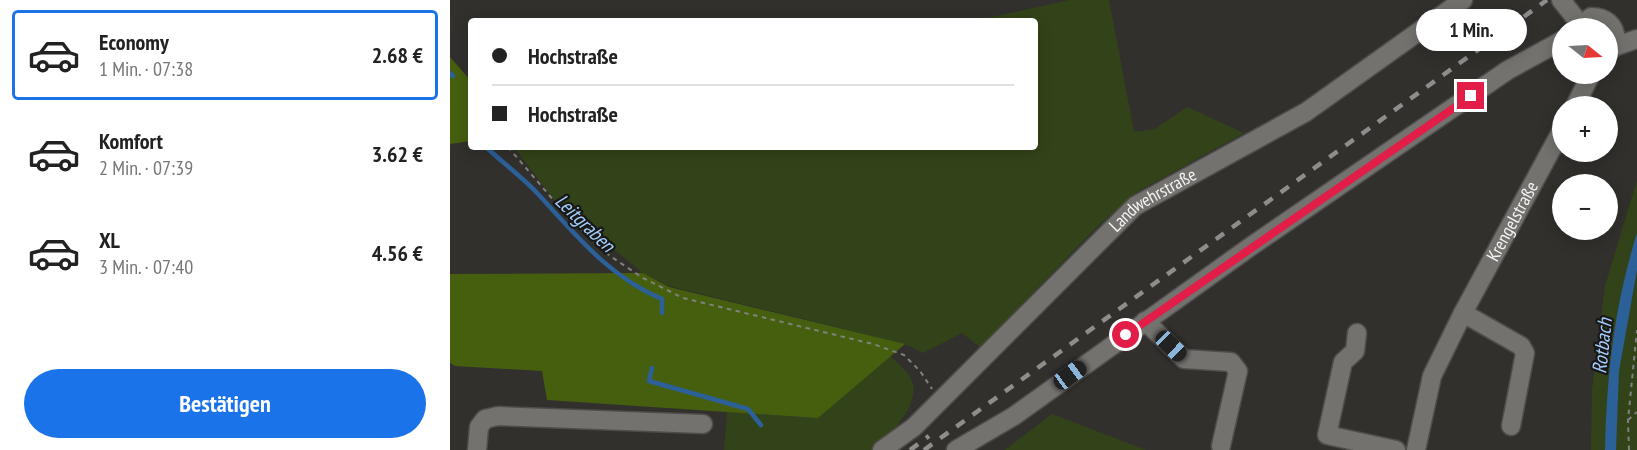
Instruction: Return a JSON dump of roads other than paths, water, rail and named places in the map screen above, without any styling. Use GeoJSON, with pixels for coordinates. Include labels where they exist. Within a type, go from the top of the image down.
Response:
{"type":"FeatureCollection","features":[{"type":"Feature","properties":{"kind":"street","name":"Landwehrstraße"},"geometry":{"type":"LineString","coordinates":[[882,450],[914,427],[1135,206],[1306,112],[1463,0]]}},
{"type":"Feature","properties":{"kind":"street"},"geometry":{"type":"LineString","coordinates":[[1561,0],[1573,18]]}},
{"type":"Feature","properties":{"kind":"street"},"geometry":{"type":"LineString","coordinates":[[1618,28],[1637,28]]}},
{"type":"Feature","properties":{"kind":"street"},"geometry":{"type":"LineString","coordinates":[[1618,48],[1637,39]]}},
{"type":"Feature","properties":{"kind":"street"},"geometry":{"type":"LineString","coordinates":[[956,450],[1014,416],[1145,321],[1508,70],[1552,46]]}},
{"type":"Feature","properties":{"kind":"street"},"geometry":{"type":"LineString","coordinates":[[1540,53],[1552,52]]}},
{"type":"Feature","properties":{"kind":"street","name":"Krengelstraße"},"geometry":{"type":"LineString","coordinates":[[1416,450],[1432,376],[1463,313],[1552,148]]}},
{"type":"Feature","properties":{"kind":"street"},"geometry":{"type":"LineString","coordinates":[[1463,313],[1521,346],[1525,353],[1511,426]]}},
{"type":"Feature","properties":{"kind":"street"},"geometry":{"type":"LineString","coordinates":[[1145,321],[1184,358],[1231,362],[1238,371],[1221,446]]}},
{"type":"Feature","properties":{"kind":"street"},"geometry":{"type":"LineString","coordinates":[[1357,333],[1355,351],[1343,362],[1325,442],[1396,450]]}},
{"type":"Feature","properties":{"kind":"street"},"geometry":{"type":"LineString","coordinates":[[477,450],[479,427],[485,418],[498,416],[703,424]]}},
{"type":"Feature","properties":{"kind":"water"},"geometry":{"type":"Polygon","coordinates":[[[1637,233],[1637,270],[1619,371],[1616,450],[1605,450],[1613,340],[1629,260],[1637,233]]]}},
{"type":"Feature","properties":{"kind":"waterway","name":"Leitgraben"},"geometry":{"type":"LineString","coordinates":[[450,73],[453,76]]}},
{"type":"Feature","properties":{"kind":"waterway","name":"Leitgraben"},"geometry":{"type":"LineString","coordinates":[[489,150],[532,188],[609,267],[643,290],[662,299],[662,313]]}},
{"type":"Feature","properties":{"kind":"waterway","name":"Leitgraben"},"geometry":{"type":"LineString","coordinates":[[652,368],[649,381],[748,409],[761,425]]}},
{"type":"Feature","properties":{"kind":"railway"},"geometry":{"type":"LineString","coordinates":[[924,450],[1547,0]]}},
{"type":"Feature","properties":{"kind":"railway"},"geometry":{"type":"LineString","coordinates":[[910,450],[929,436]]}},
{"type":"Feature","properties":{"kind":"water label","name":"Rotbach"},"geometry":{"type":"Point","coordinates":[1602,346]}}]}
